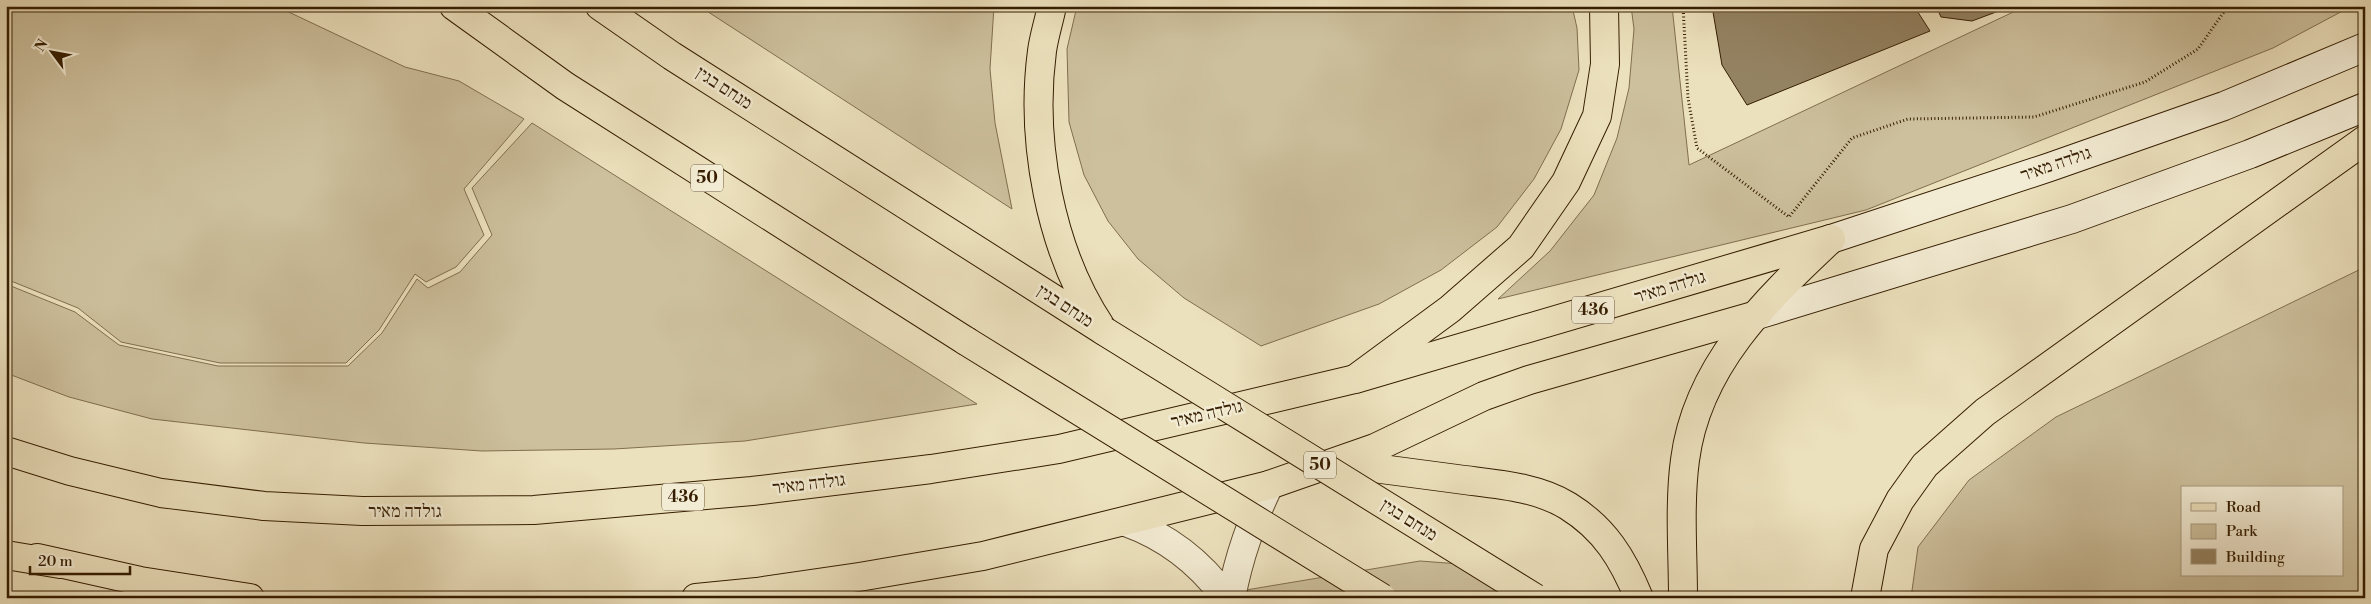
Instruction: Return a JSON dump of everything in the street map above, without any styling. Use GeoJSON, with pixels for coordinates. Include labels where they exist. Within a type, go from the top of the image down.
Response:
{"type":"FeatureCollection","features":[{"type":"Feature","properties":{"kind":"main road","name":"50"},"geometry":{"type":"LineString","coordinates":[[454,6],[565,86],[966,341],[1382,598]]}},
{"type":"Feature","properties":{"kind":"main road","name":"מנחם בגין"},"geometry":{"type":"LineString","coordinates":[[600,6],[681,61],[1104,332],[1535,598]]}},
{"type":"Feature","properties":{"kind":"main road"},"geometry":{"type":"LineString","coordinates":[[1052,6],[1042,51],[1039,127],[1048,191],[1058,232],[1074,276],[1092,313],[1104,332]]}},
{"type":"Feature","properties":{"kind":"main road"},"geometry":{"type":"LineString","coordinates":[[1355,379],[1450,309],[1521,247],[1566,182],[1597,116],[1605,64],[1604,6]]}},
{"type":"Feature","properties":{"kind":"main road","name":"גולדה מאיר"},"geometry":{"type":"LineString","coordinates":[[6,451],[70,471],[161,493],[264,506],[362,511],[534,510],[752,491],[931,469],[1059,449],[1355,379],[1831,239],[2060,164],[2224,106],[2365,47]]}},
{"type":"Feature","properties":{"kind":"main road"},"geometry":{"type":"LineString","coordinates":[[696,598],[775,589],[983,556],[1269,485],[1336,463],[1398,438],[1484,396],[1529,380],[1758,315],[2072,218],[2250,154],[2365,107]]}},
{"type":"Feature","properties":{"kind":"main road"},"geometry":{"type":"LineString","coordinates":[[1865,598],[1874,549],[1900,500],[1925,465],[1985,412],[2365,140]]}},
{"type":"Feature","properties":{"kind":"main road"},"geometry":{"type":"LineString","coordinates":[[1683,598],[1685,460],[1697,408],[1714,371],[1736,340],[1793,275],[1831,239]]}},
{"type":"Feature","properties":{"kind":"main road"},"geometry":{"type":"LineString","coordinates":[[1336,463],[1506,486],[1539,494],[1567,506],[1593,525],[1616,550],[1639,598]]}},
{"type":"Feature","properties":{"kind":"main road"},"geometry":{"type":"LineString","coordinates":[[1231,598],[1241,549],[1269,485]]}},
{"type":"Feature","properties":{"kind":"main road"},"geometry":{"type":"LineString","coordinates":[[1126,522],[1155,534],[1184,552],[1214,580],[1226,598]]}},
{"type":"Feature","properties":{"kind":"main road"},"geometry":{"type":"LineString","coordinates":[[6,550],[60,564]]}},
{"type":"Feature","properties":{"kind":"main road"},"geometry":{"type":"LineString","coordinates":[[6,555],[140,581],[250,598]]}},
{"type":"Feature","properties":{"kind":"path"},"geometry":{"type":"LineString","coordinates":[[1683,6],[1688,98],[1696,148],[1789,218],[1852,138],[1908,119],[2034,117],[2145,82],[2198,49],[2228,6]]}},
{"type":"Feature","properties":{"kind":"green space"},"geometry":{"type":"Polygon","coordinates":[[[6,6],[276,6],[405,67],[459,81],[524,119],[464,189],[484,235],[456,267],[426,282],[415,274],[379,330],[346,363],[220,363],[121,342],[78,308],[6,279],[6,6]]]}},
{"type":"Feature","properties":{"kind":"green space"},"geometry":{"type":"Polygon","coordinates":[[[699,6],[994,6],[990,69],[995,123],[1012,209],[699,6]]]}},
{"type":"Feature","properties":{"kind":"green space"},"geometry":{"type":"Polygon","coordinates":[[[1077,6],[1572,6],[1577,28],[1579,70],[1561,129],[1534,179],[1497,227],[1441,270],[1379,304],[1261,346],[1184,298],[1138,259],[1108,221],[1084,175],[1069,122],[1067,49],[1077,6]]]}},
{"type":"Feature","properties":{"kind":"green space"},"geometry":{"type":"Polygon","coordinates":[[[1631,6],[1672,6],[1689,165],[2026,6],[2352,6],[2273,48],[1866,210],[1498,299],[1550,251],[1594,195],[1617,138],[1629,88],[1634,29],[1631,6]]]}},
{"type":"Feature","properties":{"kind":"green space"},"geometry":{"type":"Polygon","coordinates":[[[532,123],[977,404],[745,441],[614,449],[482,451],[364,443],[152,419],[69,397],[6,373],[6,284],[75,312],[119,345],[218,366],[348,366],[382,333],[417,279],[428,288],[460,272],[492,235],[472,188],[532,123]]]}},
{"type":"Feature","properties":{"kind":"green space"},"geometry":{"type":"Polygon","coordinates":[[[2365,267],[2365,598],[1911,598],[1918,547],[1969,480],[2056,417],[2365,267]]]}},
{"type":"Feature","properties":{"kind":"green space"},"geometry":{"type":"Polygon","coordinates":[[[1420,561],[1473,565],[1530,598],[1198,598],[1420,561]]]}},
{"type":"Feature","properties":{"kind":"building"},"geometry":{"type":"Polygon","coordinates":[[[1712,6],[1914,6],[1930,31],[1747,105],[1722,65],[1712,6]]]}},
{"type":"Feature","properties":{"kind":"building"},"geometry":{"type":"Polygon","coordinates":[[[1936,6],[2012,6],[1972,21],[1941,17],[1936,6]]]}}]}
